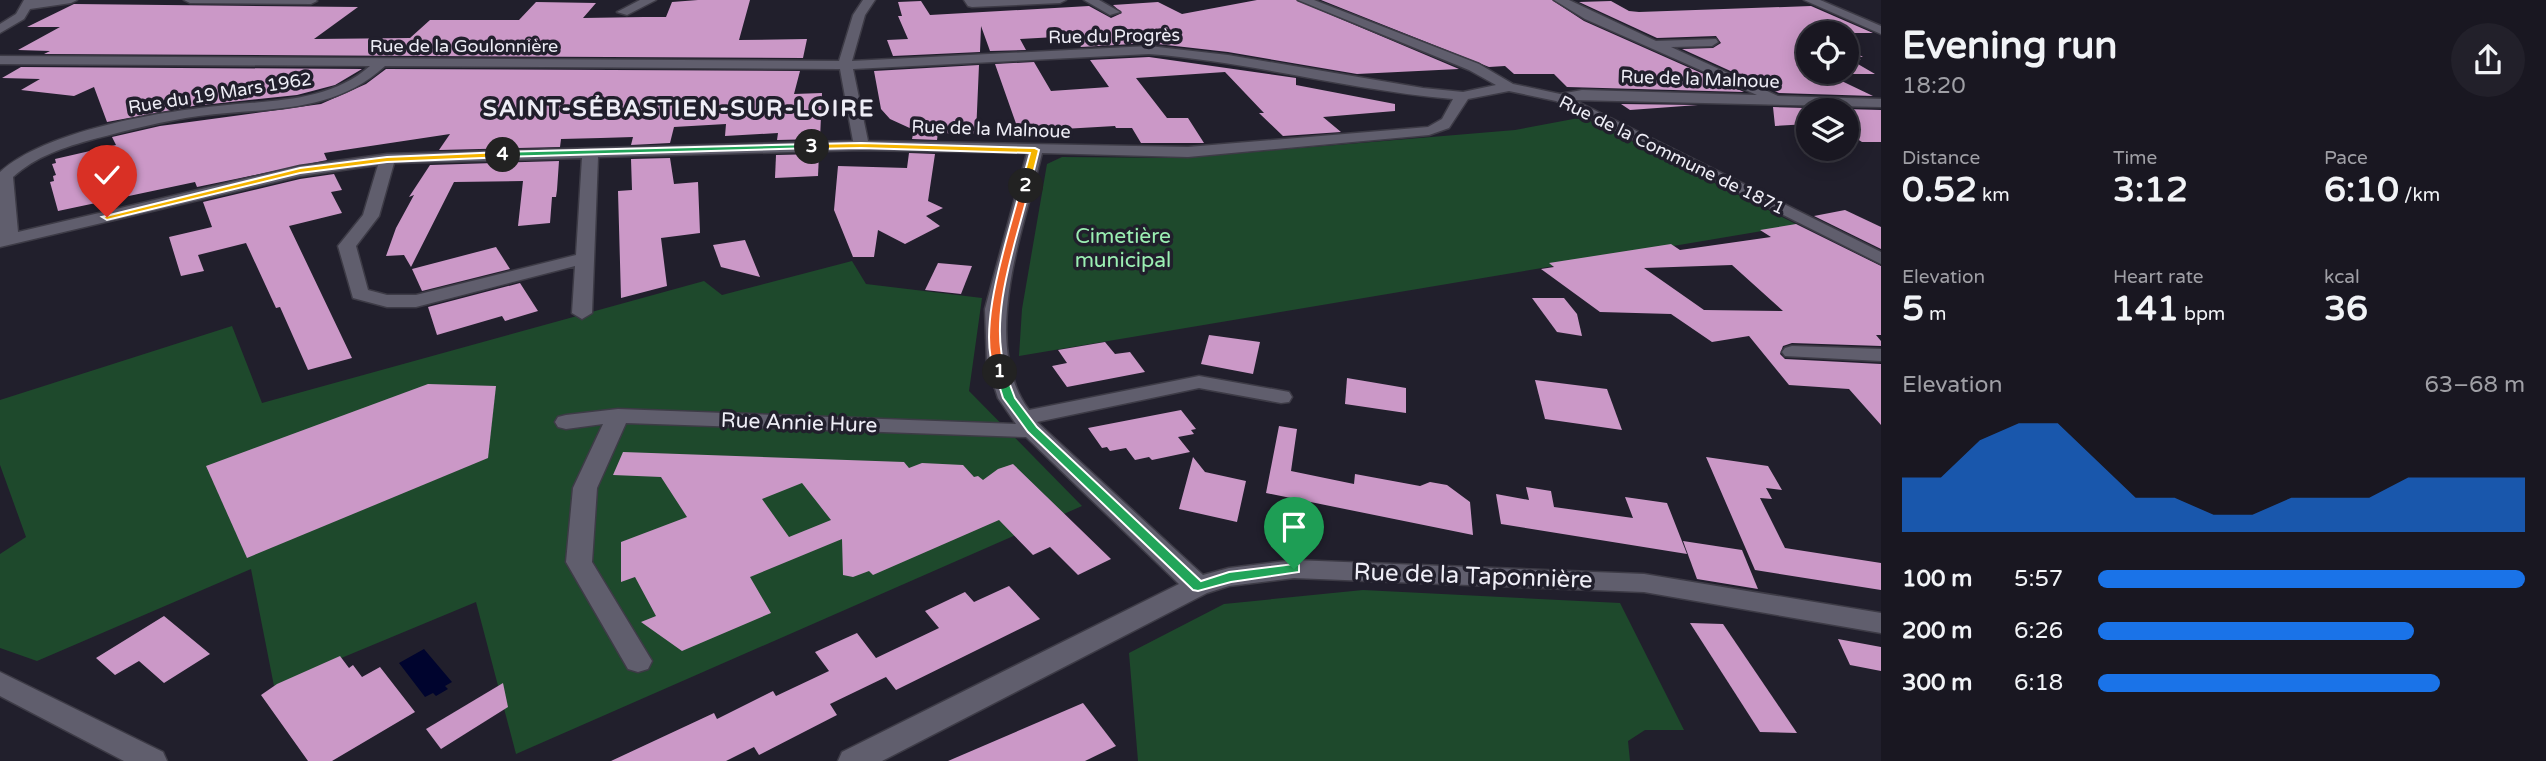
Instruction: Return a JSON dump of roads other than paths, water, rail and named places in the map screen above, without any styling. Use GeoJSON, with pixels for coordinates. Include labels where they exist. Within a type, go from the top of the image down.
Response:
{"type":"FeatureCollection","features":[{"type":"Feature","properties":{"kind":"street"},"geometry":{"type":"LineString","coordinates":[[0,29],[20,16],[28,3],[71,0]]}},
{"type":"Feature","properties":{"kind":"street"},"geometry":{"type":"LineString","coordinates":[[190,0],[311,1]]}},
{"type":"Feature","properties":{"kind":"street"},"geometry":{"type":"LineString","coordinates":[[623,12],[650,0]]}},
{"type":"Feature","properties":{"kind":"street"},"geometry":{"type":"LineString","coordinates":[[861,145],[845,60],[859,15],[869,0]]}},
{"type":"Feature","properties":{"kind":"street"},"geometry":{"type":"LineString","coordinates":[[970,0],[972,4],[1060,0]]}},
{"type":"Feature","properties":{"kind":"street"},"geometry":{"type":"LineString","coordinates":[[1090,0],[1114,12]]}},
{"type":"Feature","properties":{"kind":"street","name":"Rue de la Commune de 1871"},"geometry":{"type":"LineString","coordinates":[[1306,0],[1474,67],[1508,87],[1560,98],[1881,259]]}},
{"type":"Feature","properties":{"kind":"street"},"geometry":{"type":"LineString","coordinates":[[1560,0],[1589,16],[1783,102]]}},
{"type":"Feature","properties":{"kind":"street"},"geometry":{"type":"LineString","coordinates":[[1810,0],[1881,30]]}},
{"type":"Feature","properties":{"kind":"street"},"geometry":{"type":"LineString","coordinates":[[1654,45],[1712,42]]}},
{"type":"Feature","properties":{"kind":"street","name":"Rue du Progrès"},"geometry":{"type":"LineString","coordinates":[[846,65],[1149,50],[1194,52],[1345,81],[1430,94],[1463,96]]}},
{"type":"Feature","properties":{"kind":"street","name":"Rue de la Goulonnière"},"geometry":{"type":"LineString","coordinates":[[0,60],[846,65]]}},
{"type":"Feature","properties":{"kind":"street","name":"Rue du 19 Mars 1962"},"geometry":{"type":"LineString","coordinates":[[5,241],[5,176],[19,161],[54,146],[131,125],[199,112],[298,102],[332,95],[355,85],[381,63]]}},
{"type":"Feature","properties":{"kind":"street"},"geometry":{"type":"LineString","coordinates":[[1463,96],[1508,87]]}},
{"type":"Feature","properties":{"kind":"street","name":"Rue de la Malnoue"},"geometry":{"type":"LineString","coordinates":[[1560,98],[1583,94],[1881,103]]}},
{"type":"Feature","properties":{"kind":"street","name":"Rue de la Malnoue"},"geometry":{"type":"LineString","coordinates":[[5,241],[300,171],[387,159],[861,145],[1188,152],[1429,131],[1451,121],[1458,100],[1463,96]]}},
{"type":"Feature","properties":{"kind":"street"},"geometry":{"type":"LineString","coordinates":[[1035,150],[995,309],[997,363],[1009,398],[1027,424],[1198,586]]}},
{"type":"Feature","properties":{"kind":"street"},"geometry":{"type":"LineString","coordinates":[[582,313],[591,153]]}},
{"type":"Feature","properties":{"kind":"street"},"geometry":{"type":"LineString","coordinates":[[387,159],[371,216],[347,246],[360,294],[387,301],[416,301],[584,258]]}},
{"type":"Feature","properties":{"kind":"street"},"geometry":{"type":"LineString","coordinates":[[1792,352],[1881,355]]}},
{"type":"Feature","properties":{"kind":"street","name":"Rue Annie Hure"},"geometry":{"type":"LineString","coordinates":[[566,422],[618,416],[999,431],[1199,382],[1281,397]]}},
{"type":"Feature","properties":{"kind":"street"},"geometry":{"type":"LineString","coordinates":[[618,416],[585,488],[579,562],[638,661]]}},
{"type":"Feature","properties":{"kind":"street","name":"Rue de la Taponnière"},"geometry":{"type":"LineString","coordinates":[[853,761],[1198,586],[1229,577],[1294,569],[1644,583],[1881,623]]}},
{"type":"Feature","properties":{"kind":"street"},"geometry":{"type":"LineString","coordinates":[[0,683],[152,761]]}},
{"type":"Feature","properties":{"kind":"water"},"geometry":{"type":"Polygon","coordinates":[[[424,649],[452,682],[445,686],[448,689],[436,696],[433,693],[425,697],[399,663],[424,649]]]}},
{"type":"Feature","properties":{"kind":"district","name":"SAINT-SÉBASTIEN-SUR-LOIRE"},"geometry":{"type":"Point","coordinates":[679,109]}},
{"type":"Feature","properties":{"kind":"park label","name":"Cimetière municipal"},"geometry":{"type":"Point","coordinates":[1123,248]}}]}
